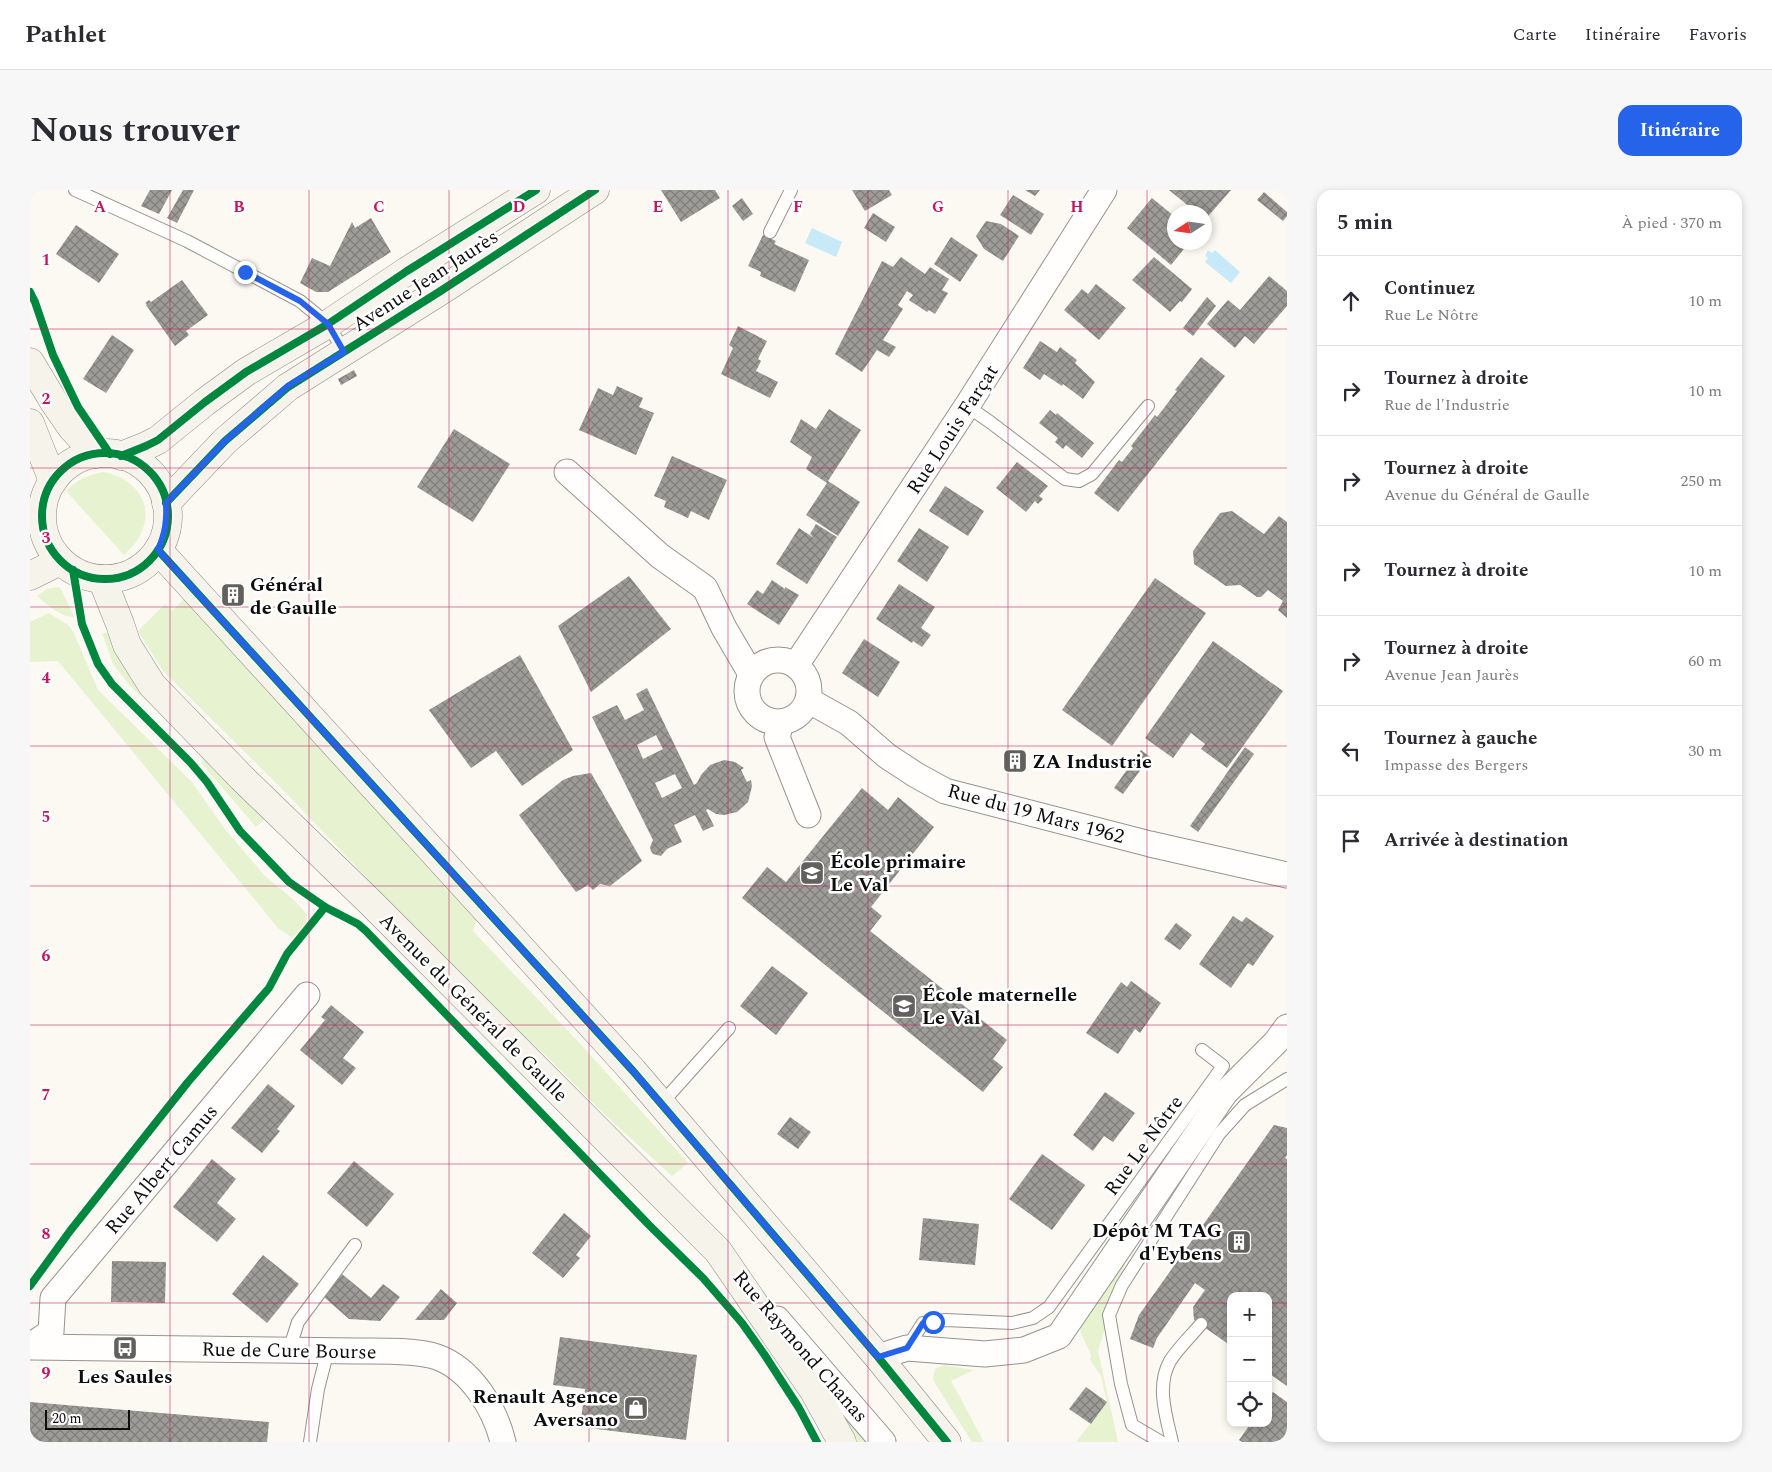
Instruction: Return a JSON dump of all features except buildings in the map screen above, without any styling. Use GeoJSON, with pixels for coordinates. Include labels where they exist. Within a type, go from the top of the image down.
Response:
{"type":"FeatureCollection","features":[{"type":"Feature","properties":{"kind":"main road","name":"Avenue Jean Jaurès"},"geometry":{"type":"LineString","coordinates":[[108,455],[146,446],[158,440],[246,372],[328,324],[406,271],[536,190]]}},
{"type":"Feature","properties":{"kind":"main road","name":"Avenue Jean Jaurès"},"geometry":{"type":"LineString","coordinates":[[166,503],[225,441],[288,386],[595,190]]}},
{"type":"Feature","properties":{"kind":"main road"},"geometry":{"type":"LineString","coordinates":[[30,362],[72,428],[108,455],[142,466],[150,473],[162,492],[166,503],[167,519],[164,535],[158,550],[134,572],[118,578],[102,579],[86,577],[60,561],[51,550],[42,523],[36,513],[52,481],[61,471],[72,463],[108,455]]}},
{"type":"Feature","properties":{"kind":"main road"},"geometry":{"type":"LineString","coordinates":[[30,423],[52,481]]}},
{"type":"Feature","properties":{"kind":"main road"},"geometry":{"type":"LineString","coordinates":[[158,550],[661,1104],[878,1357],[947,1442]]}},
{"type":"Feature","properties":{"kind":"main road"},"geometry":{"type":"LineString","coordinates":[[30,576],[60,561]]}},
{"type":"Feature","properties":{"kind":"main road","name":"Avenue du Général de Gaulle"},"geometry":{"type":"LineString","coordinates":[[102,579],[127,645],[152,685],[242,778],[368,901],[718,1251],[814,1391],[842,1442]]}},
{"type":"Feature","properties":{"kind":"street","name":"Rue Louis Farçat"},"geometry":{"type":"LineString","coordinates":[[796,665],[967,406],[1104,190]]}},
{"type":"Feature","properties":{"kind":"street"},"geometry":{"type":"LineString","coordinates":[[567,472],[660,556],[705,588],[724,628],[752,674]]}},
{"type":"Feature","properties":{"kind":"street"},"geometry":{"type":"LineString","coordinates":[[787,660],[796,665],[808,681],[810,691],[808,700],[798,716],[781,723],[762,719],[754,712],[746,693],[752,674],[767,661],[787,660]]}},
{"type":"Feature","properties":{"kind":"street","name":"Rue du 19 Mars 1962"},"geometry":{"type":"LineString","coordinates":[[808,700],[849,723],[886,756],[945,791],[1150,844],[1287,876]]}},
{"type":"Feature","properties":{"kind":"street"},"geometry":{"type":"LineString","coordinates":[[781,723],[777,737],[808,815]]}},
{"type":"Feature","properties":{"kind":"street","name":"Rue Albert Camus"},"geometry":{"type":"LineString","coordinates":[[30,1347],[51,1332],[53,1298],[307,995]]}},
{"type":"Feature","properties":{"kind":"street"},"geometry":{"type":"LineString","coordinates":[[878,1357],[907,1348],[985,1354],[1024,1350],[1059,1336],[1225,1094],[1276,1042],[1287,1027]]}},
{"type":"Feature","properties":{"kind":"street","name":"Rue Raymond Chanas"},"geometry":{"type":"LineString","coordinates":[[718,1251],[883,1442]]}},
{"type":"Feature","properties":{"kind":"street","name":"Rue de Cure Bourse"},"geometry":{"type":"LineString","coordinates":[[30,1347],[328,1350],[403,1352],[436,1357],[455,1366],[471,1381],[486,1401],[497,1422],[503,1442]]}},
{"type":"Feature","properties":{"kind":"lane"},"geometry":{"type":"LineString","coordinates":[[75,190],[187,241],[300,301],[328,324],[344,352]]}},
{"type":"Feature","properties":{"kind":"lane"},"geometry":{"type":"LineString","coordinates":[[770,232],[791,190]]}},
{"type":"Feature","properties":{"kind":"lane"},"geometry":{"type":"LineString","coordinates":[[967,406],[1065,479],[1078,481],[1092,474],[1148,406]]}},
{"type":"Feature","properties":{"kind":"lane"},"geometry":{"type":"LineString","coordinates":[[661,1104],[729,1028]]}},
{"type":"Feature","properties":{"kind":"lane","name":"Rue Le Nôtre"},"geometry":{"type":"LineString","coordinates":[[907,1348],[923,1323],[946,1320],[1012,1323],[1033,1318],[1049,1307],[1223,1066],[1202,1050]]}},
{"type":"Feature","properties":{"kind":"lane"},"geometry":{"type":"LineString","coordinates":[[1161,1442],[1132,1425],[1121,1384],[1109,1316],[1122,1285],[1219,1134],[1245,1105],[1287,1079]]}},
{"type":"Feature","properties":{"kind":"lane"},"geometry":{"type":"LineString","coordinates":[[290,1350],[298,1322],[355,1245]]}},
{"type":"Feature","properties":{"kind":"lane"},"geometry":{"type":"LineString","coordinates":[[1172,1442],[1164,1408],[1162,1383],[1170,1361],[1201,1324]]}},
{"type":"Feature","properties":{"kind":"lane"},"geometry":{"type":"LineString","coordinates":[[310,1442],[318,1389],[328,1350]]}},
{"type":"Feature","properties":{"kind":"green space"},"geometry":{"type":"Polygon","coordinates":[[[103,472],[119,477],[131,484],[139,494],[144,505],[145,517],[142,530],[135,543],[124,555],[66,491],[83,478],[103,472]]]}},
{"type":"Feature","properties":{"kind":"green space"},"geometry":{"type":"Polygon","coordinates":[[[58,587],[61,589],[74,617],[59,613],[37,596],[47,589],[58,587]]]}},
{"type":"Feature","properties":{"kind":"green space"},"geometry":{"type":"Polygon","coordinates":[[[184,599],[277,698],[400,836],[478,915],[473,931],[586,1050],[688,1163],[672,1176],[602,1112],[546,1056],[500,1014],[402,915],[286,793],[163,671],[138,631],[165,604],[172,611],[184,599]]]}},
{"type":"Feature","properties":{"kind":"green space"},"geometry":{"type":"Polygon","coordinates":[[[49,613],[68,625],[73,631],[98,690],[191,781],[225,829],[264,875],[295,901],[307,914],[306,923],[294,939],[278,928],[58,661],[30,662],[30,622],[49,613]]]}},
{"type":"Feature","properties":{"kind":"green space"},"geometry":{"type":"Polygon","coordinates":[[[102,633],[110,633],[132,675],[158,712],[130,686],[113,664],[102,633]]]}},
{"type":"Feature","properties":{"kind":"green space"},"geometry":{"type":"Polygon","coordinates":[[[204,757],[265,819],[256,827],[201,763],[204,757]]]}},
{"type":"Feature","properties":{"kind":"green space"},"geometry":{"type":"Polygon","coordinates":[[[1130,1248],[1098,1351],[1118,1442],[1076,1442],[1107,1402],[1101,1376],[1090,1360],[1091,1355],[1081,1333],[1079,1317],[1130,1248]]]}},
{"type":"Feature","properties":{"kind":"green space"},"geometry":{"type":"Polygon","coordinates":[[[944,1365],[974,1370],[951,1381],[984,1442],[972,1442],[933,1380],[935,1369],[944,1365]]]}},
{"type":"Feature","properties":{"kind":"green space"},"geometry":{"type":"Polygon","coordinates":[[[832,1390],[873,1442],[851,1442],[832,1390]]]}},
{"type":"Feature","properties":{"kind":"water"},"geometry":{"type":"Polygon","coordinates":[[[812,228],[842,242],[836,257],[805,243],[812,228]]]}},
{"type":"Feature","properties":{"kind":"water"},"geometry":{"type":"Polygon","coordinates":[[[1208,250],[1212,253],[1215,250],[1240,272],[1231,283],[1205,262],[1208,258],[1205,256],[1208,250]]]}},
{"type":"Feature","properties":{"kind":"cycle path"},"geometry":{"type":"LineString","coordinates":[[121,456],[158,440],[246,372],[328,324],[407,271],[536,190]]}},
{"type":"Feature","properties":{"kind":"cycle path"},"geometry":{"type":"LineString","coordinates":[[166,503],[225,441],[288,387],[439,292],[595,190]]}},
{"type":"Feature","properties":{"kind":"cycle path"},"geometry":{"type":"LineString","coordinates":[[30,292],[53,355],[78,407],[110,454]]}},
{"type":"Feature","properties":{"kind":"cycle path"},"geometry":{"type":"LineString","coordinates":[[105,453],[129,458],[149,472],[163,492],[168,516],[163,540],[149,560],[129,574],[105,579],[81,574],[61,560],[47,540],[42,516],[47,492],[61,472],[81,458],[105,453]]}},
{"type":"Feature","properties":{"kind":"cycle path"},"geometry":{"type":"LineString","coordinates":[[158,550],[633,1071],[878,1357],[947,1442]]}},
{"type":"Feature","properties":{"kind":"cycle path"},"geometry":{"type":"LineString","coordinates":[[73,570],[82,624],[98,664],[112,684],[190,762],[207,782],[240,831],[289,882],[325,907],[358,924],[366,931],[649,1225],[703,1278],[742,1323],[764,1354],[799,1408],[817,1442]]}},
{"type":"Feature","properties":{"kind":"cycle path"},"geometry":{"type":"LineString","coordinates":[[30,1286],[70,1231],[188,1082],[269,988],[287,954],[325,907]]}},
{"type":"Feature","properties":{"kind":"place","name":"Général de Gaulle"},"geometry":{"type":"Point","coordinates":[233,595]}},
{"type":"Feature","properties":{"kind":"place","name":"ZA Industrie"},"geometry":{"type":"Point","coordinates":[1015,761]}},
{"type":"Feature","properties":{"kind":"place","name":"École primaire Le Val"},"geometry":{"type":"Point","coordinates":[812,873]}},
{"type":"Feature","properties":{"kind":"place","name":"École maternelle Le Val"},"geometry":{"type":"Point","coordinates":[904,1006]}},
{"type":"Feature","properties":{"kind":"place","name":"Dépôt M TAG d'Eybens"},"geometry":{"type":"Point","coordinates":[1239,1242]}},
{"type":"Feature","properties":{"kind":"place","name":"Les Saules"},"geometry":{"type":"Point","coordinates":[125,1348]}},
{"type":"Feature","properties":{"kind":"place","name":"Renault Agence Aversano"},"geometry":{"type":"Point","coordinates":[636,1408]}},
{"type":"Feature","properties":{"kind":"route"},"geometry":{"type":"LineString","coordinates":[[245,272],[300,301],[328,324],[344,352],[288,386],[203,462],[166,503],[167,519],[164,535],[158,550],[633,1071],[878,1357],[907,1348],[923,1323],[933,1322]]}}]}
